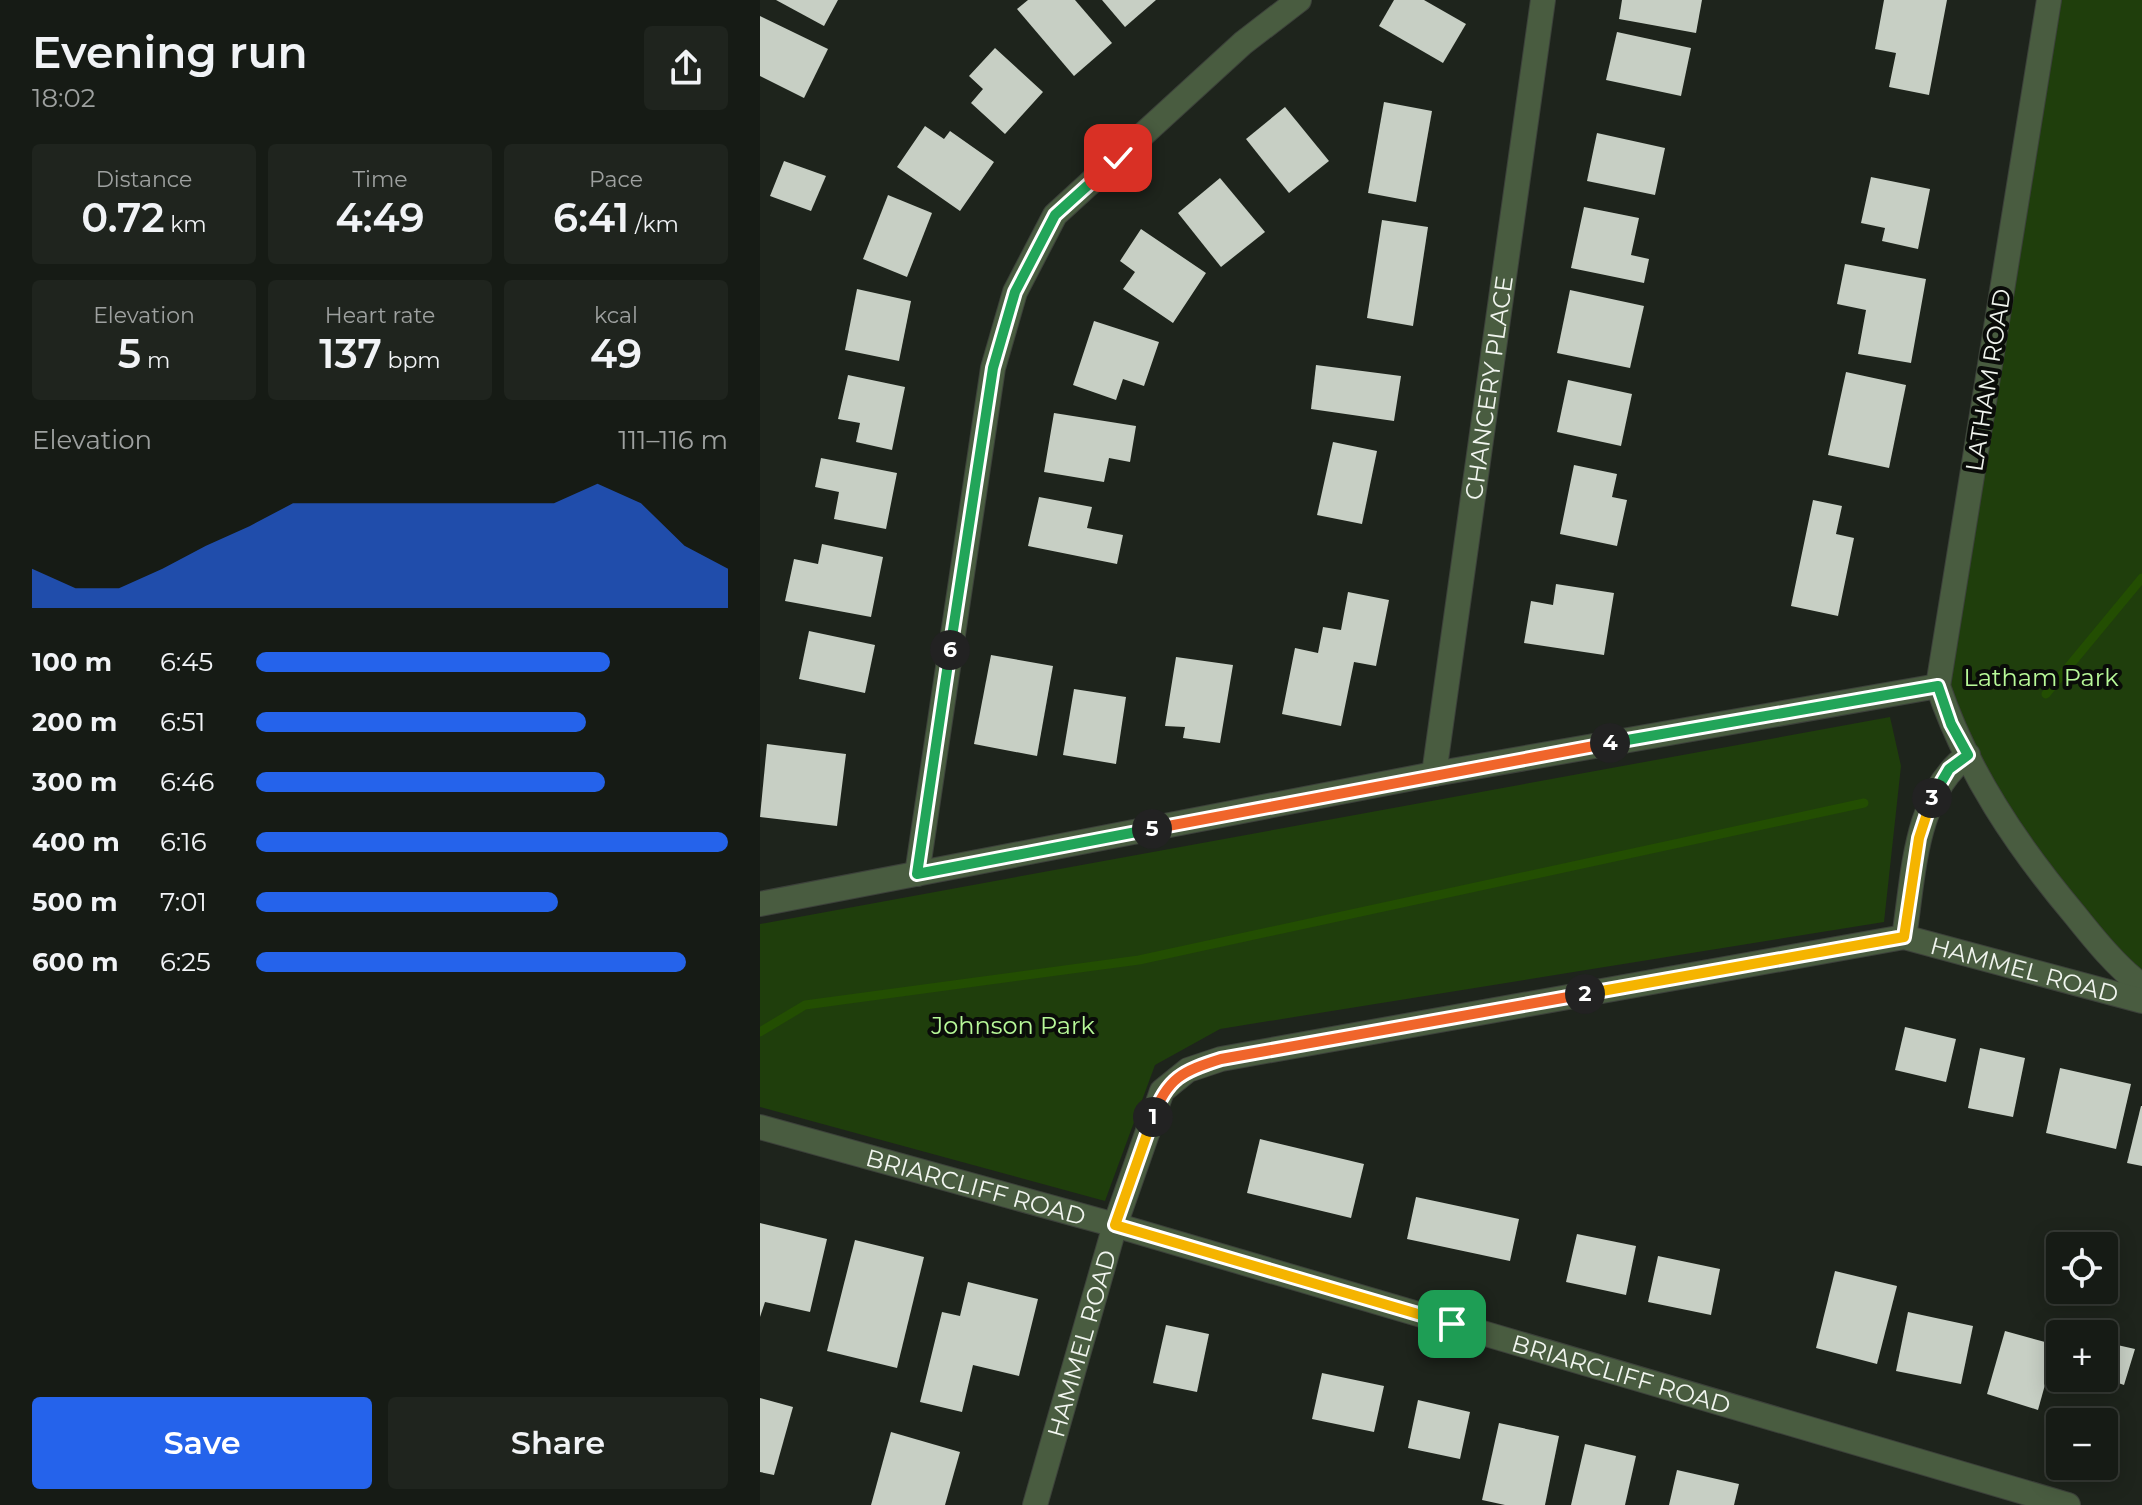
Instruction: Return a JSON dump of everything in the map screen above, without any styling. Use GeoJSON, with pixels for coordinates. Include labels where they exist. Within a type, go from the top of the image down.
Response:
{"type":"FeatureCollection","features":[{"type":"Feature","properties":{"kind":"street"},"geometry":{"type":"LineString","coordinates":[[917,874],[993,368],[1015,292],[1055,215],[1243,43],[1299,0]]}},
{"type":"Feature","properties":{"kind":"street","name":"CHANCERY PLACE"},"geometry":{"type":"LineString","coordinates":[[1434,774],[1543,0]]}},
{"type":"Feature","properties":{"kind":"street","name":"LATHAM ROAD"},"geometry":{"type":"LineString","coordinates":[[2049,0],[1938,686],[1951,724],[2003,823],[2105,952],[2142,986]]}},
{"type":"Feature","properties":{"kind":"street"},"geometry":{"type":"LineString","coordinates":[[760,904],[1434,774],[1938,686]]}},
{"type":"Feature","properties":{"kind":"street"},"geometry":{"type":"LineString","coordinates":[[1904,937],[1919,838],[1932,798],[1949,769],[1968,755]]}},
{"type":"Feature","properties":{"kind":"street","name":"HAMMEL ROAD"},"geometry":{"type":"LineString","coordinates":[[1035,1505],[1115,1225],[1162,1091],[1188,1070],[1221,1059],[1904,937],[2142,1001]]}},
{"type":"Feature","properties":{"kind":"street","name":"BRIARCLIFF ROAD"},"geometry":{"type":"LineString","coordinates":[[760,1127],[1115,1225],[2068,1505]]}},
{"type":"Feature","properties":{"kind":"green space","name":"Latham Park"},"geometry":{"type":"Polygon","coordinates":[[[2049,0],[2142,0],[2142,984],[2060,897],[1938,686],[2049,0]]]}},
{"type":"Feature","properties":{"kind":"green space","name":"Johnson Park"},"geometry":{"type":"Polygon","coordinates":[[[1890,717],[1901,766],[1884,922],[1220,1029],[1155,1065],[1105,1201],[760,1107],[760,924],[1890,717]]]}},
{"type":"Feature","properties":{"kind":"building"},"geometry":{"type":"Polygon","coordinates":[[[776,0],[838,0],[824,26],[776,0]]]}},
{"type":"Feature","properties":{"kind":"building"},"geometry":{"type":"Polygon","coordinates":[[[1028,0],[1075,0],[1112,43],[1074,76],[1017,9],[1028,0]]]}},
{"type":"Feature","properties":{"kind":"building"},"geometry":{"type":"Polygon","coordinates":[[[1102,0],[1156,0],[1125,27],[1102,0]]]}},
{"type":"Feature","properties":{"kind":"building"},"geometry":{"type":"Polygon","coordinates":[[[1394,0],[1424,0],[1466,24],[1443,63],[1379,26],[1394,0]]]}},
{"type":"Feature","properties":{"kind":"building"},"geometry":{"type":"Polygon","coordinates":[[[1622,0],[1702,0],[1696,33],[1619,19],[1622,0]]]}},
{"type":"Feature","properties":{"kind":"building"},"geometry":{"type":"Polygon","coordinates":[[[1884,0],[1947,0],[1929,95],[1889,87],[1896,53],[1875,49],[1884,0]]]}},
{"type":"Feature","properties":{"kind":"building"},"geometry":{"type":"Polygon","coordinates":[[[760,16],[828,49],[804,98],[760,76],[760,16]]]}},
{"type":"Feature","properties":{"kind":"building"},"geometry":{"type":"Polygon","coordinates":[[[1617,32],[1691,48],[1681,96],[1606,80],[1617,32]]]}},
{"type":"Feature","properties":{"kind":"building"},"geometry":{"type":"Polygon","coordinates":[[[995,48],[1043,92],[1005,134],[971,103],[983,89],[969,76],[995,48]]]}},
{"type":"Feature","properties":{"kind":"building"},"geometry":{"type":"Polygon","coordinates":[[[1384,102],[1432,111],[1416,202],[1368,193],[1384,102]]]}},
{"type":"Feature","properties":{"kind":"building"},"geometry":{"type":"Polygon","coordinates":[[[1285,107],[1329,161],[1289,193],[1246,139],[1285,107]]]}},
{"type":"Feature","properties":{"kind":"building"},"geometry":{"type":"Polygon","coordinates":[[[925,126],[944,139],[950,131],[994,162],[960,211],[897,167],[925,126]]]}},
{"type":"Feature","properties":{"kind":"building"},"geometry":{"type":"Polygon","coordinates":[[[1597,133],[1665,148],[1655,195],[1587,181],[1597,133]]]}},
{"type":"Feature","properties":{"kind":"building"},"geometry":{"type":"Polygon","coordinates":[[[784,161],[826,176],[811,211],[770,196],[784,161]]]}},
{"type":"Feature","properties":{"kind":"building"},"geometry":{"type":"Polygon","coordinates":[[[1871,177],[1930,189],[1918,249],[1882,241],[1885,228],[1861,223],[1871,177]]]}},
{"type":"Feature","properties":{"kind":"building"},"geometry":{"type":"Polygon","coordinates":[[[1220,178],[1265,232],[1221,267],[1178,213],[1220,178]]]}},
{"type":"Feature","properties":{"kind":"building"},"geometry":{"type":"Polygon","coordinates":[[[888,195],[932,213],[907,277],[863,259],[888,195]]]}},
{"type":"Feature","properties":{"kind":"building"},"geometry":{"type":"Polygon","coordinates":[[[1584,207],[1639,218],[1631,255],[1649,259],[1644,283],[1571,268],[1584,207]]]}},
{"type":"Feature","properties":{"kind":"building"},"geometry":{"type":"Polygon","coordinates":[[[1382,220],[1428,227],[1413,326],[1367,318],[1382,220]]]}},
{"type":"Feature","properties":{"kind":"building"},"geometry":{"type":"Polygon","coordinates":[[[1141,229],[1206,273],[1173,323],[1123,289],[1135,272],[1120,261],[1141,229]]]}},
{"type":"Feature","properties":{"kind":"building"},"geometry":{"type":"Polygon","coordinates":[[[1845,264],[1926,279],[1911,363],[1858,354],[1866,310],[1837,304],[1845,264]]]}},
{"type":"Feature","properties":{"kind":"building"},"geometry":{"type":"Polygon","coordinates":[[[857,289],[911,301],[899,361],[845,350],[857,289]]]}},
{"type":"Feature","properties":{"kind":"building"},"geometry":{"type":"Polygon","coordinates":[[[1570,290],[1644,306],[1630,368],[1557,353],[1570,290]]]}},
{"type":"Feature","properties":{"kind":"building"},"geometry":{"type":"Polygon","coordinates":[[[1094,321],[1159,342],[1144,386],[1123,379],[1116,400],[1073,385],[1094,321]]]}},
{"type":"Feature","properties":{"kind":"building"},"geometry":{"type":"Polygon","coordinates":[[[1316,365],[1401,376],[1394,421],[1311,409],[1316,365]]]}},
{"type":"Feature","properties":{"kind":"building"},"geometry":{"type":"Polygon","coordinates":[[[1846,372],[1906,385],[1889,468],[1828,455],[1846,372]]]}},
{"type":"Feature","properties":{"kind":"building"},"geometry":{"type":"Polygon","coordinates":[[[848,375],[905,387],[892,450],[856,442],[860,423],[838,419],[848,375]]]}},
{"type":"Feature","properties":{"kind":"building"},"geometry":{"type":"Polygon","coordinates":[[[1568,380],[1632,394],[1621,446],[1557,432],[1568,380]]]}},
{"type":"Feature","properties":{"kind":"building"},"geometry":{"type":"Polygon","coordinates":[[[1054,413],[1136,426],[1130,462],[1109,458],[1104,482],[1044,472],[1054,413]]]}},
{"type":"Feature","properties":{"kind":"building"},"geometry":{"type":"Polygon","coordinates":[[[1333,442],[1377,451],[1362,524],[1317,515],[1333,442]]]}},
{"type":"Feature","properties":{"kind":"building"},"geometry":{"type":"Polygon","coordinates":[[[821,458],[897,473],[886,529],[834,519],[839,492],[815,487],[821,458]]]}},
{"type":"Feature","properties":{"kind":"building"},"geometry":{"type":"Polygon","coordinates":[[[1574,465],[1617,474],[1612,497],[1627,500],[1617,546],[1560,534],[1574,465]]]}},
{"type":"Feature","properties":{"kind":"building"},"geometry":{"type":"Polygon","coordinates":[[[1039,497],[1092,507],[1087,528],[1123,535],[1117,564],[1028,546],[1039,497]]]}},
{"type":"Feature","properties":{"kind":"building"},"geometry":{"type":"Polygon","coordinates":[[[1813,500],[1842,506],[1836,534],[1854,538],[1838,616],[1791,606],[1813,500]]]}},
{"type":"Feature","properties":{"kind":"building"},"geometry":{"type":"Polygon","coordinates":[[[822,544],[883,557],[871,617],[785,601],[794,559],[818,564],[822,544]]]}},
{"type":"Feature","properties":{"kind":"building"},"geometry":{"type":"Polygon","coordinates":[[[1556,584],[1614,593],[1604,655],[1524,643],[1531,601],[1553,605],[1556,584]]]}},
{"type":"Feature","properties":{"kind":"building"},"geometry":{"type":"Polygon","coordinates":[[[1348,592],[1389,600],[1376,666],[1354,662],[1341,726],[1282,714],[1295,648],[1318,653],[1323,627],[1341,630],[1348,592]]]}},
{"type":"Feature","properties":{"kind":"building"},"geometry":{"type":"Polygon","coordinates":[[[809,631],[875,645],[865,693],[799,679],[809,631]]]}},
{"type":"Feature","properties":{"kind":"building"},"geometry":{"type":"Polygon","coordinates":[[[991,655],[1053,666],[1037,756],[974,744],[991,655]]]}},
{"type":"Feature","properties":{"kind":"building"},"geometry":{"type":"Polygon","coordinates":[[[1176,657],[1233,665],[1220,743],[1183,738],[1185,727],[1165,726],[1176,657]]]}},
{"type":"Feature","properties":{"kind":"building"},"geometry":{"type":"Polygon","coordinates":[[[1074,689],[1126,697],[1116,764],[1063,755],[1074,689]]]}},
{"type":"Feature","properties":{"kind":"building"},"geometry":{"type":"Polygon","coordinates":[[[767,744],[846,754],[837,826],[760,817],[767,744]]]}},
{"type":"Feature","properties":{"kind":"building"},"geometry":{"type":"Polygon","coordinates":[[[1905,1027],[1956,1039],[1946,1082],[1895,1070],[1905,1027]]]}},
{"type":"Feature","properties":{"kind":"building"},"geometry":{"type":"Polygon","coordinates":[[[1980,1048],[2025,1058],[2013,1117],[1968,1108],[1980,1048]]]}},
{"type":"Feature","properties":{"kind":"building"},"geometry":{"type":"Polygon","coordinates":[[[2060,1068],[2131,1084],[2116,1149],[2046,1133],[2060,1068]]]}},
{"type":"Feature","properties":{"kind":"building"},"geometry":{"type":"Polygon","coordinates":[[[2142,1106],[2142,1166],[2127,1163],[2142,1106]]]}},
{"type":"Feature","properties":{"kind":"building"},"geometry":{"type":"Polygon","coordinates":[[[1260,1139],[1364,1164],[1351,1218],[1247,1193],[1260,1139]]]}},
{"type":"Feature","properties":{"kind":"building"},"geometry":{"type":"Polygon","coordinates":[[[1416,1197],[1519,1219],[1510,1261],[1407,1239],[1416,1197]]]}},
{"type":"Feature","properties":{"kind":"building"},"geometry":{"type":"Polygon","coordinates":[[[760,1223],[827,1239],[810,1312],[765,1302],[760,1317],[760,1223]]]}},
{"type":"Feature","properties":{"kind":"building"},"geometry":{"type":"Polygon","coordinates":[[[1577,1234],[1636,1246],[1626,1295],[1566,1282],[1577,1234]]]}},
{"type":"Feature","properties":{"kind":"building"},"geometry":{"type":"Polygon","coordinates":[[[855,1240],[924,1257],[897,1368],[827,1351],[855,1240]]]}},
{"type":"Feature","properties":{"kind":"building"},"geometry":{"type":"Polygon","coordinates":[[[1658,1256],[1720,1269],[1711,1315],[1648,1302],[1658,1256]]]}},
{"type":"Feature","properties":{"kind":"building"},"geometry":{"type":"Polygon","coordinates":[[[1835,1271],[1897,1286],[1877,1364],[1816,1348],[1835,1271]]]}},
{"type":"Feature","properties":{"kind":"building"},"geometry":{"type":"Polygon","coordinates":[[[968,1282],[1038,1299],[1019,1376],[973,1365],[962,1412],[920,1402],[942,1312],[960,1316],[968,1282]]]}},
{"type":"Feature","properties":{"kind":"building"},"geometry":{"type":"Polygon","coordinates":[[[1908,1312],[1973,1326],[1961,1384],[1896,1371],[1908,1312]]]}},
{"type":"Feature","properties":{"kind":"building"},"geometry":{"type":"Polygon","coordinates":[[[1166,1325],[1209,1334],[1197,1392],[1153,1383],[1166,1325]]]}},
{"type":"Feature","properties":{"kind":"building"},"geometry":{"type":"Polygon","coordinates":[[[2005,1331],[2046,1342],[2046,1381],[2038,1410],[1987,1394],[2005,1331]]]}},
{"type":"Feature","properties":{"kind":"building"},"geometry":{"type":"Polygon","coordinates":[[[2118,1345],[2135,1349],[2124,1385],[2118,1383],[2118,1345]]]}},
{"type":"Feature","properties":{"kind":"building"},"geometry":{"type":"Polygon","coordinates":[[[1322,1373],[1384,1386],[1374,1432],[1312,1419],[1322,1373]]]}},
{"type":"Feature","properties":{"kind":"building"},"geometry":{"type":"Polygon","coordinates":[[[760,1398],[793,1407],[774,1475],[760,1472],[760,1398]]]}},
{"type":"Feature","properties":{"kind":"building"},"geometry":{"type":"Polygon","coordinates":[[[1418,1400],[1470,1412],[1460,1459],[1408,1448],[1418,1400]]]}},
{"type":"Feature","properties":{"kind":"building"},"geometry":{"type":"Polygon","coordinates":[[[1499,1423],[1559,1436],[1545,1505],[1505,1505],[1482,1500],[1499,1423]]]}},
{"type":"Feature","properties":{"kind":"building"},"geometry":{"type":"Polygon","coordinates":[[[891,1432],[960,1452],[945,1505],[871,1505],[891,1432]]]}},
{"type":"Feature","properties":{"kind":"building"},"geometry":{"type":"Polygon","coordinates":[[[1585,1444],[1636,1456],[1625,1505],[1571,1505],[1585,1444]]]}},
{"type":"Feature","properties":{"kind":"building"},"geometry":{"type":"Polygon","coordinates":[[[1677,1470],[1739,1484],[1734,1505],[1669,1505],[1677,1470]]]}},
{"type":"Feature","properties":{"kind":"waterway"},"geometry":{"type":"LineString","coordinates":[[2046,694],[2142,578]]}},
{"type":"Feature","properties":{"kind":"waterway"},"geometry":{"type":"LineString","coordinates":[[760,1032],[805,1005],[1139,960],[1864,803]]}},
{"type":"Feature","properties":{"kind":"route"},"geometry":{"type":"LineString","coordinates":[[1118,158],[1055,215],[1015,292],[993,368],[917,874],[1434,774],[1938,686],[1951,724],[1968,755],[1949,769],[1932,798],[1919,838],[1904,937],[1221,1059],[1188,1070],[1162,1091],[1115,1225],[1452,1324]]}}]}
